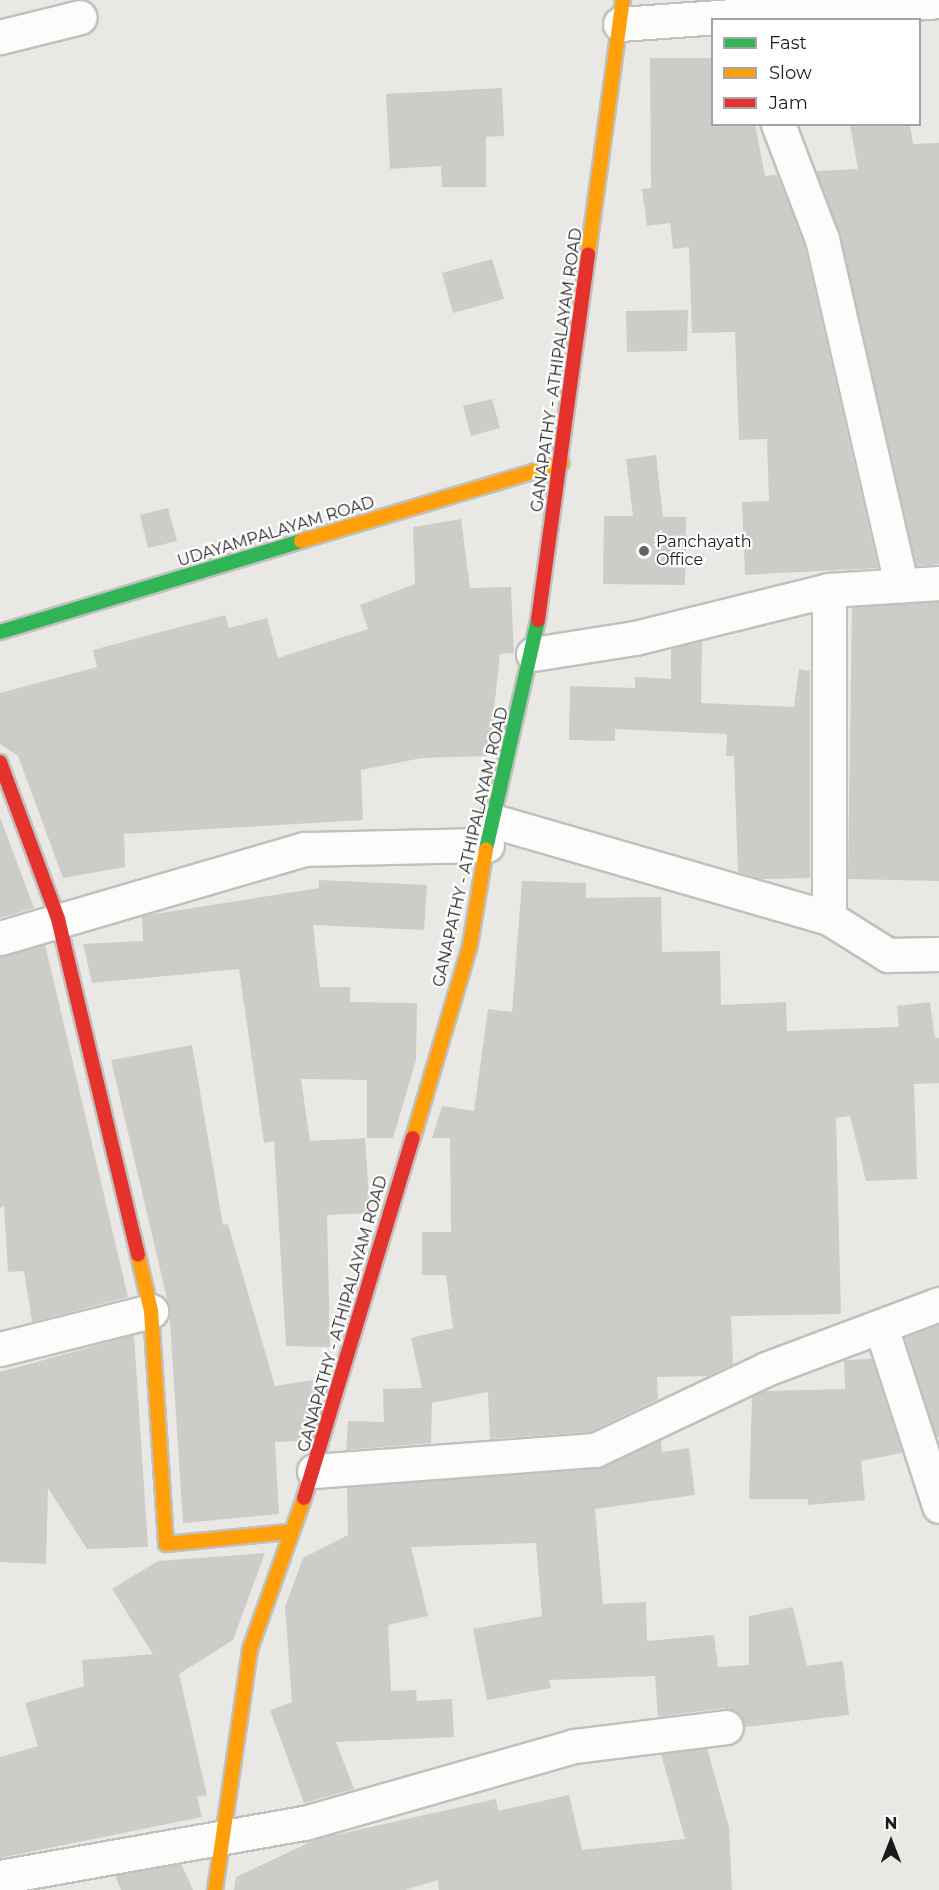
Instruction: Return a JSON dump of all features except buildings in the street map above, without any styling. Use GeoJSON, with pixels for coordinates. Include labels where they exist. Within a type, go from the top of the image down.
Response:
{"type":"FeatureCollection","features":[{"type":"Feature","properties":{"kind":"main road","name":"GANAPATHY - ATHIPALAYAM ROAD"},"geometry":{"type":"LineString","coordinates":[[215,1890],[250,1649],[288,1532],[314,1471],[470,945],[490,833],[533,654],[562,463],[621,12]]}},
{"type":"Feature","properties":{"kind":"main road","name":"UDAYAMPALAYAM ROAD"},"geometry":{"type":"LineString","coordinates":[[0,632],[562,463]]}},
{"type":"Feature","properties":{"kind":"main road"},"geometry":{"type":"LineString","coordinates":[[0,762],[58,919],[151,1311],[166,1544],[288,1532]]}},
{"type":"Feature","properties":{"kind":"street"},"geometry":{"type":"LineString","coordinates":[[621,12],[736,18],[939,1]]}},
{"type":"Feature","properties":{"kind":"street"},"geometry":{"type":"LineString","coordinates":[[0,37],[80,17]]}},
{"type":"Feature","properties":{"kind":"street"},"geometry":{"type":"LineString","coordinates":[[779,126],[822,239],[901,585]]}},
{"type":"Feature","properties":{"kind":"street"},"geometry":{"type":"LineString","coordinates":[[533,654],[635,638],[829,590],[939,583]]}},
{"type":"Feature","properties":{"kind":"street"},"geometry":{"type":"LineString","coordinates":[[829,590],[829,918]]}},
{"type":"Feature","properties":{"kind":"street"},"geometry":{"type":"LineString","coordinates":[[0,938],[58,919],[304,849],[490,833],[829,918],[888,956],[939,954]]}},
{"type":"Feature","properties":{"kind":"street"},"geometry":{"type":"LineString","coordinates":[[314,1471],[595,1450],[766,1369],[939,1304]]}},
{"type":"Feature","properties":{"kind":"street"},"geometry":{"type":"LineString","coordinates":[[0,1349],[151,1311]]}},
{"type":"Feature","properties":{"kind":"street"},"geometry":{"type":"LineString","coordinates":[[881,1327],[939,1506]]}},
{"type":"Feature","properties":{"kind":"street"},"geometry":{"type":"LineString","coordinates":[[0,1877],[304,1823],[574,1746],[726,1727]]}},
{"type":"Feature","properties":{"kind":"traffic: fast"},"geometry":{"type":"LineString","coordinates":[[0,632],[301,541]]}},
{"type":"Feature","properties":{"kind":"traffic: fast"},"geometry":{"type":"LineString","coordinates":[[486,849],[538,620]]}},
{"type":"Feature","properties":{"kind":"traffic: slow"},"geometry":{"type":"LineString","coordinates":[[588,254],[623,0]]}},
{"type":"Feature","properties":{"kind":"traffic: slow"},"geometry":{"type":"LineString","coordinates":[[301,541],[562,463]]}},
{"type":"Feature","properties":{"kind":"traffic: slow"},"geometry":{"type":"LineString","coordinates":[[413,1138],[470,945],[486,849]]}},
{"type":"Feature","properties":{"kind":"traffic: slow"},"geometry":{"type":"LineString","coordinates":[[138,1255],[151,1311],[166,1544],[288,1532]]}},
{"type":"Feature","properties":{"kind":"traffic: slow"},"geometry":{"type":"LineString","coordinates":[[215,1890],[250,1649],[304,1498]]}},
{"type":"Feature","properties":{"kind":"traffic: jam"},"geometry":{"type":"LineString","coordinates":[[538,620],[588,254]]}},
{"type":"Feature","properties":{"kind":"traffic: jam"},"geometry":{"type":"LineString","coordinates":[[0,762],[58,919],[138,1255]]}},
{"type":"Feature","properties":{"kind":"traffic: jam"},"geometry":{"type":"LineString","coordinates":[[304,1498],[413,1138]]}},
{"type":"Feature","properties":{"kind":"place","name":"Panchayath Office"},"geometry":{"type":"Point","coordinates":[644,551]}}]}
